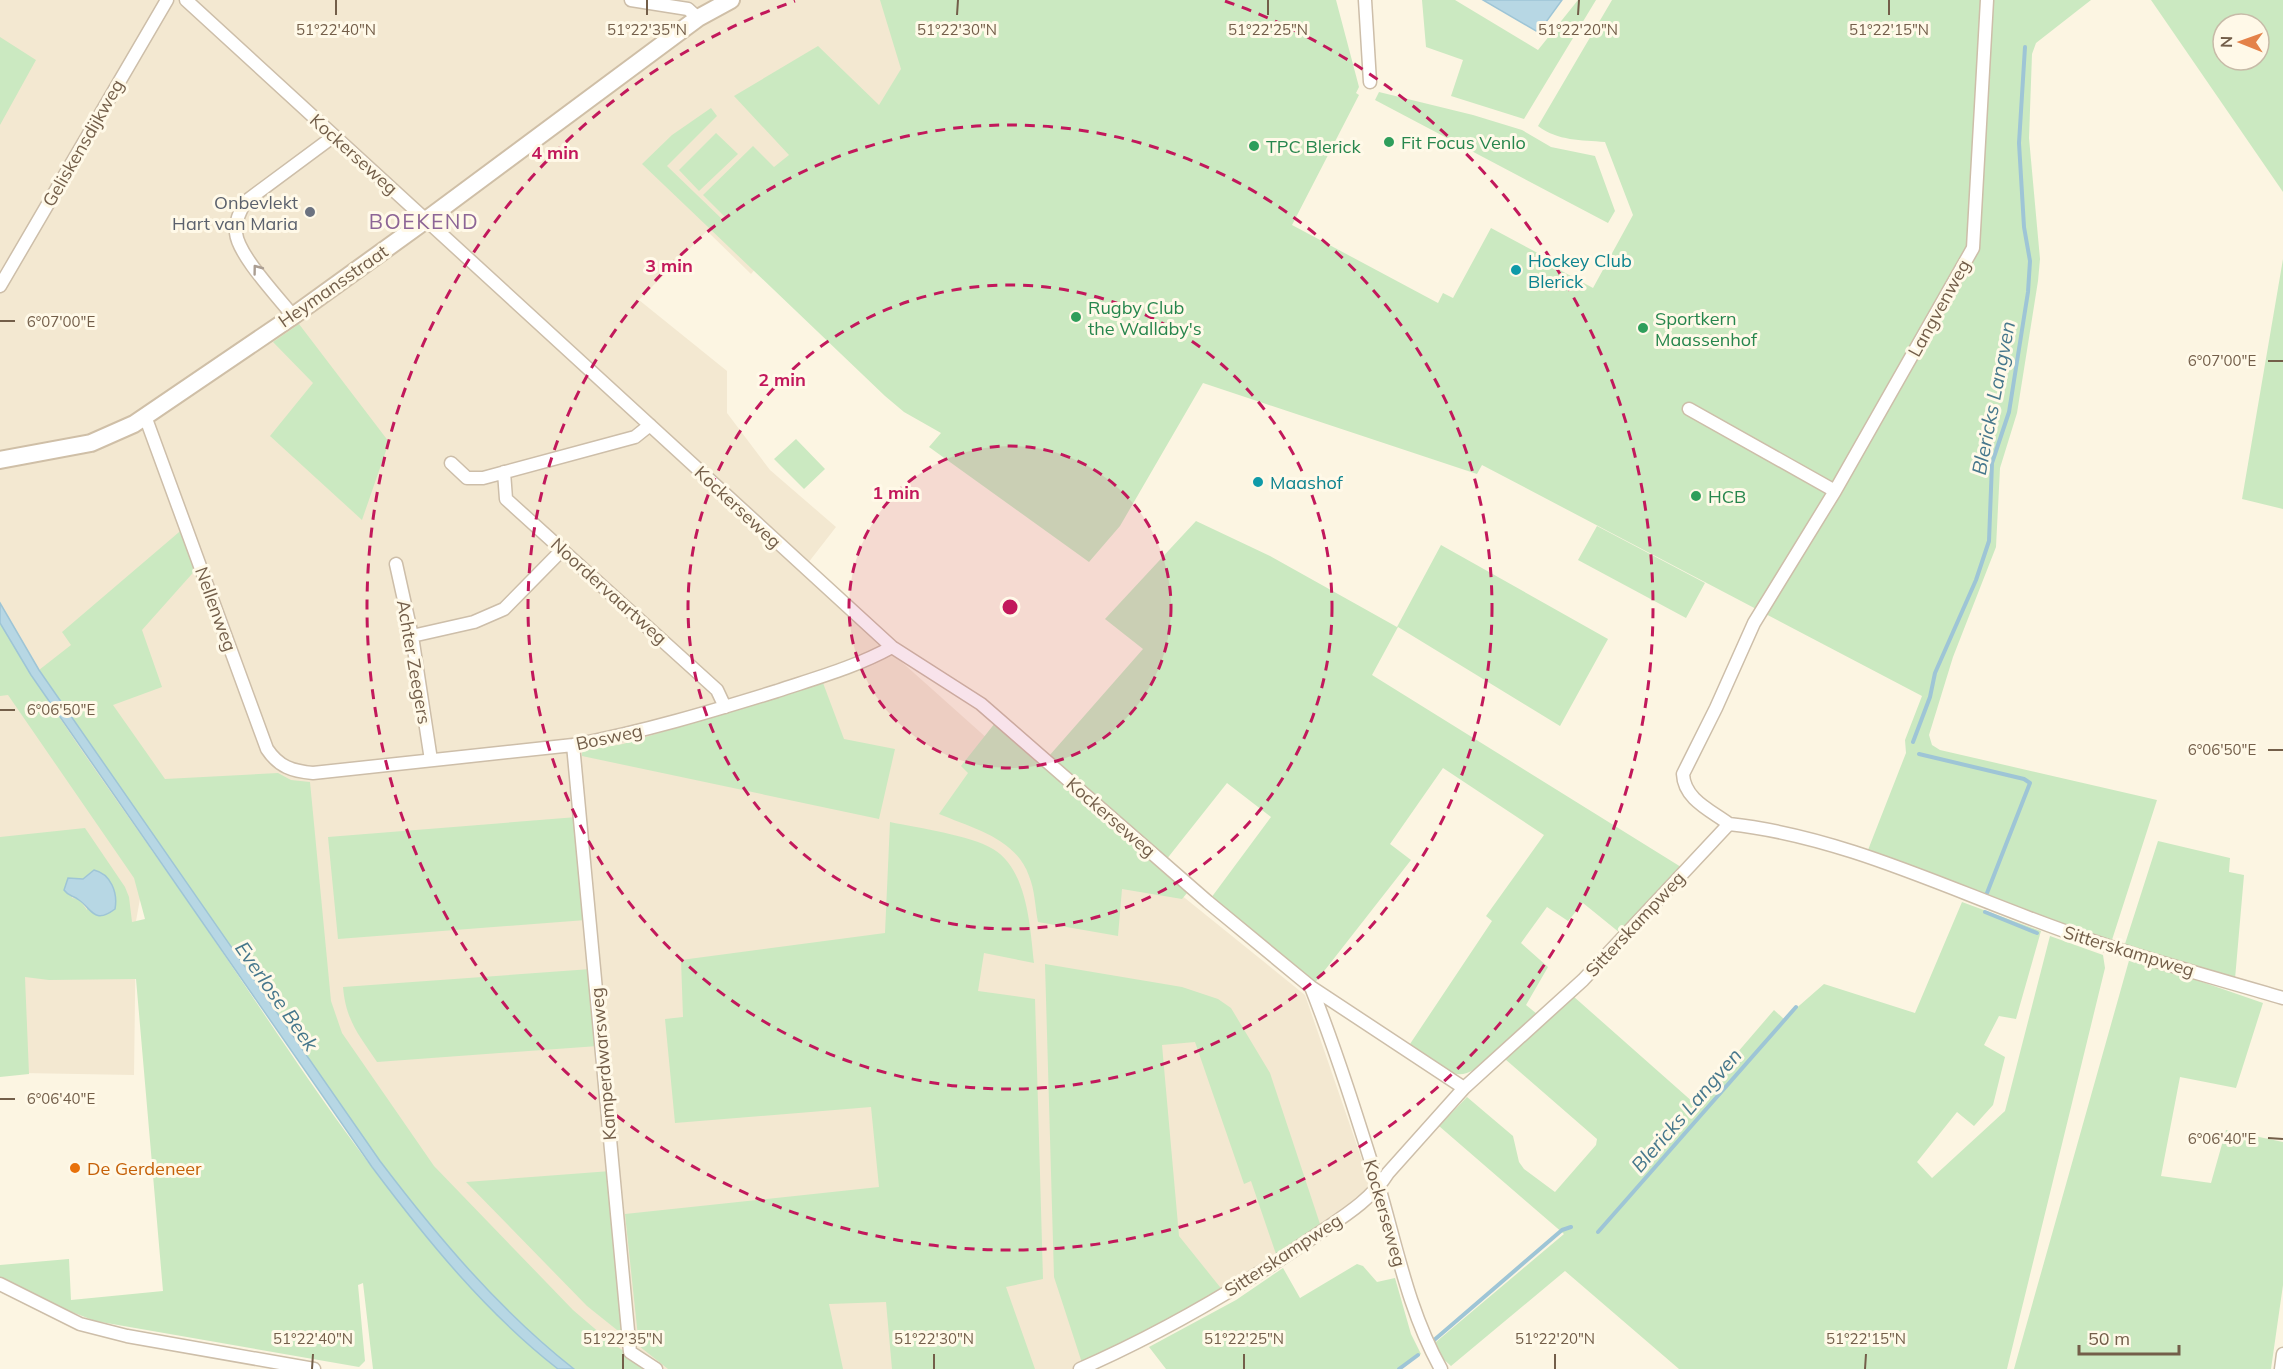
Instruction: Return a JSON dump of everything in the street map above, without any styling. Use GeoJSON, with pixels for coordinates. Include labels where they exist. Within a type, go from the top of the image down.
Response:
{"type":"FeatureCollection","features":[{"type":"Feature","properties":{"kind":"street","name":"Geliskensdijkweg"},"geometry":{"type":"LineString","coordinates":[[0,286],[167,0]]}},
{"type":"Feature","properties":{"kind":"street","name":"Kockerseweg"},"geometry":{"type":"LineString","coordinates":[[186,0],[892,647],[981,704],[1208,902],[1311,987],[1464,1088]]}},
{"type":"Feature","properties":{"kind":"street"},"geometry":{"type":"LineString","coordinates":[[631,0],[688,9],[698,18]]}},
{"type":"Feature","properties":{"kind":"street","name":"Heymansstraat"},"geometry":{"type":"LineString","coordinates":[[0,460],[91,443],[134,424],[293,316],[698,18],[731,0]]}},
{"type":"Feature","properties":{"kind":"street"},"geometry":{"type":"LineString","coordinates":[[1365,0],[1370,82]]}},
{"type":"Feature","properties":{"kind":"street","name":"Langvenweg"},"geometry":{"type":"LineString","coordinates":[[1729,824],[1689,795],[1683,786],[1683,774],[1754,623],[1835,491],[1973,248],[1987,0]]}},
{"type":"Feature","properties":{"kind":"street"},"geometry":{"type":"LineString","coordinates":[[293,316],[243,251],[236,234],[238,216],[245,202],[334,136]]}},
{"type":"Feature","properties":{"kind":"street"},"geometry":{"type":"LineString","coordinates":[[1689,409],[1835,491]]}},
{"type":"Feature","properties":{"kind":"street","name":"Nellenweg"},"geometry":{"type":"LineString","coordinates":[[145,416],[267,749],[276,762],[293,771],[313,773]]}},
{"type":"Feature","properties":{"kind":"street"},"geometry":{"type":"LineString","coordinates":[[451,463],[467,478],[483,478],[635,437],[650,425]]}},
{"type":"Feature","properties":{"kind":"street","name":"Noordervaartweg"},"geometry":{"type":"LineString","coordinates":[[504,472],[506,500],[717,690],[725,707]]}},
{"type":"Feature","properties":{"kind":"street"},"geometry":{"type":"LineString","coordinates":[[412,636],[474,622],[504,609],[563,549]]}},
{"type":"Feature","properties":{"kind":"street","name":"Achter Zeegers"},"geometry":{"type":"LineString","coordinates":[[396,564],[412,636],[431,760]]}},
{"type":"Feature","properties":{"kind":"street","name":"Bosweg"},"geometry":{"type":"LineString","coordinates":[[313,773],[573,745],[643,731],[865,662],[892,647]]}},
{"type":"Feature","properties":{"kind":"street","name":"Kamperdwarsweg"},"geometry":{"type":"LineString","coordinates":[[573,745],[630,1352],[656,1369]]}},
{"type":"Feature","properties":{"kind":"street","name":"Sitterskampweg"},"geometry":{"type":"LineString","coordinates":[[1080,1369],[1138,1343],[1256,1276],[1352,1210],[1379,1188],[1388,1173],[1464,1088],[1583,980],[1729,824],[1773,829],[1893,866],[2060,930],[2283,998]]}},
{"type":"Feature","properties":{"kind":"street","name":"Kockerseweg"},"geometry":{"type":"LineString","coordinates":[[1311,987],[1379,1188],[1410,1301],[1422,1336],[1441,1369]]}},
{"type":"Feature","properties":{"kind":"street"},"geometry":{"type":"LineString","coordinates":[[0,1284],[80,1324],[127,1336],[314,1369]]}},
{"type":"Feature","properties":{"kind":"street"},"geometry":{"type":"LineString","coordinates":[[2281,1369],[2283,1354]]}},
{"type":"Feature","properties":{"kind":"shaded area"},"geometry":{"type":"Polygon","coordinates":[[[0,0],[976,0],[751,274],[707,231],[639,300],[727,371],[727,413],[770,470],[836,527],[801,572],[989,740],[1305,995],[1371,1186],[1293,1249],[1181,1317],[1076,1369],[630,1369],[444,1206],[161,782],[136,921],[134,1075],[22,1073],[0,974],[0,0]]]}},
{"type":"Feature","properties":{"kind":"green space","name":"Sportkern Maassenhof"},"geometry":{"type":"Polygon","coordinates":[[[880,0],[1336,0],[1359,87],[1356,93],[1359,95],[1292,225],[1438,303],[1443,293],[1453,298],[1491,228],[1549,259],[1547,263],[1593,288],[1633,215],[1605,142],[1562,137],[1538,126],[1612,0],[2091,0],[2036,43],[2032,54],[2029,138],[2040,259],[2038,281],[2017,413],[2000,468],[1996,547],[1953,657],[1929,735],[1932,745],[1940,750],[2157,800],[2111,943],[1868,850],[1906,753],[1905,740],[1922,696],[1482,465],[1477,474],[1203,383],[1120,526],[1089,562],[929,447],[941,433],[904,412],[885,396],[642,164],[672,135],[711,108],[717,116],[667,166],[724,221],[725,217],[703,195],[753,146],[774,167],[789,155],[734,96],[818,46],[879,105],[901,69],[880,0]]]}},
{"type":"Feature","properties":{"kind":"green space"},"geometry":{"type":"Polygon","coordinates":[[[1422,0],[1455,0],[1538,50],[1578,0],[1596,0],[1524,119],[1451,96],[1463,60],[1426,47],[1422,0]]]}},
{"type":"Feature","properties":{"kind":"green space"},"geometry":{"type":"Polygon","coordinates":[[[2151,0],[2283,0],[2283,192],[2151,0]]]}},
{"type":"Feature","properties":{"kind":"green space"},"geometry":{"type":"Polygon","coordinates":[[[0,37],[36,60],[0,125],[0,37]]]}},
{"type":"Feature","properties":{"kind":"green space"},"geometry":{"type":"Polygon","coordinates":[[[1379,92],[1473,115],[1522,130],[1551,147],[1595,156],[1615,211],[1608,223],[1375,100],[1379,92]]]}},
{"type":"Feature","properties":{"kind":"green space"},"geometry":{"type":"Polygon","coordinates":[[[716,133],[738,154],[699,191],[679,170],[716,133]]]}},
{"type":"Feature","properties":{"kind":"green space"},"geometry":{"type":"Polygon","coordinates":[[[2283,259],[2283,509],[2242,499],[2283,259]]]}},
{"type":"Feature","properties":{"kind":"green space"},"geometry":{"type":"Polygon","coordinates":[[[299,324],[389,442],[362,520],[270,436],[313,383],[273,342],[299,324]]]}},
{"type":"Feature","properties":{"kind":"green space"},"geometry":{"type":"Polygon","coordinates":[[[796,439],[825,469],[804,489],[774,459],[796,439]]]}},
{"type":"Feature","properties":{"kind":"green space"},"geometry":{"type":"Polygon","coordinates":[[[1196,521],[1270,556],[1397,627],[1441,545],[1608,639],[1560,726],[1398,627],[1372,675],[1681,867],[1620,933],[1583,903],[1568,921],[1547,907],[1521,943],[1548,967],[1526,1005],[1537,1014],[1488,1061],[1477,1068],[1466,1073],[1451,1072],[1439,1066],[1410,1044],[1492,921],[1486,916],[1544,835],[1443,768],[1390,844],[1411,860],[1314,984],[1211,898],[1271,817],[1227,783],[1166,860],[1049,756],[1143,649],[1105,619],[1196,521]]]}},
{"type":"Feature","properties":{"kind":"green space"},"geometry":{"type":"Polygon","coordinates":[[[1597,526],[1705,583],[1686,618],[1578,560],[1597,526]]]}},
{"type":"Feature","properties":{"kind":"green space"},"geometry":{"type":"Polygon","coordinates":[[[185,527],[199,566],[142,630],[162,687],[113,705],[165,779],[278,773],[291,780],[310,782],[331,1001],[342,1033],[434,1166],[573,1310],[608,1340],[649,1369],[574,1369],[525,1327],[437,1234],[396,1183],[320,1078],[39,670],[71,645],[62,632],[185,527]]]}},
{"type":"Feature","properties":{"kind":"green space"},"geometry":{"type":"Polygon","coordinates":[[[0,623],[73,737],[346,1132],[423,1232],[465,1279],[558,1369],[373,1369],[363,1283],[358,1285],[365,1361],[359,1367],[95,1321],[59,1307],[0,1277],[0,1265],[69,1259],[71,1300],[163,1291],[136,979],[49,980],[25,977],[29,1074],[0,1077],[0,837],[85,828],[125,887],[129,897],[132,922],[145,919],[134,878],[8,695],[0,696],[0,623]],[[94,870],[83,879],[68,878],[72,898],[79,899],[87,910],[94,870]]]}},
{"type":"Feature","properties":{"kind":"green space"},"geometry":{"type":"Polygon","coordinates":[[[823,683],[844,739],[895,749],[879,819],[582,756],[582,751],[623,744],[823,683]]]}},
{"type":"Feature","properties":{"kind":"green space"},"geometry":{"type":"Polygon","coordinates":[[[995,723],[1187,893],[1182,899],[1122,889],[1118,936],[1038,922],[1031,881],[1023,863],[1014,852],[992,836],[939,814],[968,773],[961,766],[995,723]]]}},
{"type":"Feature","properties":{"kind":"green space"},"geometry":{"type":"Polygon","coordinates":[[[577,817],[586,920],[338,939],[328,837],[577,817]]]}},
{"type":"Feature","properties":{"kind":"green space"},"geometry":{"type":"Polygon","coordinates":[[[890,822],[958,836],[993,849],[1005,858],[1014,871],[1025,901],[1034,963],[984,953],[978,991],[1035,999],[1043,1279],[1006,1287],[1035,1369],[892,1369],[886,1302],[829,1304],[843,1369],[668,1369],[639,1346],[625,1214],[879,1187],[871,1107],[675,1123],[665,1019],[683,1017],[681,960],[885,933],[890,822]]]}},
{"type":"Feature","properties":{"kind":"green space"},"geometry":{"type":"Polygon","coordinates":[[[2158,841],[2230,858],[2229,872],[2244,875],[2235,979],[2124,947],[2158,841]]]}},
{"type":"Feature","properties":{"kind":"green space"},"geometry":{"type":"Polygon","coordinates":[[[1962,902],[2041,931],[2016,1019],[1999,1016],[1984,1045],[2005,1057],[1993,1105],[1974,1126],[1957,1112],[1917,1162],[1932,1178],[2005,1111],[2050,936],[2103,955],[2105,968],[2007,1369],[1679,1369],[1565,1271],[1451,1366],[1430,1347],[1564,1234],[1439,1126],[1467,1097],[1513,1136],[1519,1162],[1524,1169],[1555,1192],[1596,1145],[1597,1139],[1505,1059],[1573,996],[1694,1103],[1774,1010],[1784,1019],[1824,984],[1915,1013],[1962,902]]]}},
{"type":"Feature","properties":{"kind":"green space"},"geometry":{"type":"Polygon","coordinates":[[[2130,957],[2263,1003],[2236,1088],[2180,1077],[2161,1176],[2211,1183],[2226,1130],[2283,1142],[2283,1285],[2271,1369],[2014,1369],[2130,957]]]}},
{"type":"Feature","properties":{"kind":"green space"},"geometry":{"type":"Polygon","coordinates":[[[1045,964],[1182,987],[1218,999],[1231,1008],[1270,1073],[1320,1224],[1277,1257],[1251,1181],[1244,1184],[1195,1042],[1162,1045],[1179,1236],[1224,1292],[1083,1366],[1054,1277],[1045,964]]]}},
{"type":"Feature","properties":{"kind":"green space"},"geometry":{"type":"Polygon","coordinates":[[[591,969],[598,1046],[377,1062],[350,1019],[343,987],[591,969]]]}},
{"type":"Feature","properties":{"kind":"green space"},"geometry":{"type":"Polygon","coordinates":[[[611,1171],[627,1338],[587,1306],[466,1182],[611,1171]]]}},
{"type":"Feature","properties":{"kind":"green space"},"geometry":{"type":"Polygon","coordinates":[[[1357,1264],[1363,1266],[1377,1282],[1395,1278],[1411,1334],[1421,1354],[1401,1369],[1166,1369],[1149,1347],[1236,1300],[1283,1268],[1300,1298],[1357,1264]]]}},
{"type":"Feature","properties":{"kind":"water"},"geometry":{"type":"Polygon","coordinates":[[[1483,0],[1562,0],[1541,29],[1536,31],[1483,0]]]}},
{"type":"Feature","properties":{"kind":"water"},"geometry":{"type":"Polygon","coordinates":[[[0,603],[39,670],[380,1161],[470,1271],[520,1322],[574,1369],[558,1369],[506,1324],[458,1274],[372,1167],[31,675],[0,623],[0,603]]]}},
{"type":"Feature","properties":{"kind":"water"},"geometry":{"type":"Polygon","coordinates":[[[94,870],[109,880],[114,891],[115,909],[102,916],[94,914],[64,890],[68,878],[83,879],[94,870]]]}},
{"type":"Feature","properties":{"kind":"waterway","name":"Blericks Langven"},"geometry":{"type":"LineString","coordinates":[[1913,742],[1930,697],[1935,673],[1976,580],[1989,541],[1992,463],[2009,412],[2028,292],[2030,261],[2024,227],[2019,143],[2025,47]]}},
{"type":"Feature","properties":{"kind":"waterway","name":"Blericks Langven"},"geometry":{"type":"LineString","coordinates":[[1919,754],[2024,779],[2030,783],[1987,893]]}},
{"type":"Feature","properties":{"kind":"waterway"},"geometry":{"type":"LineString","coordinates":[[1985,912],[2037,933]]}},
{"type":"Feature","properties":{"kind":"waterway","name":"Blericks Langven"},"geometry":{"type":"LineString","coordinates":[[1598,1232],[1796,1007]]}},
{"type":"Feature","properties":{"kind":"waterway","name":"Blericks Langven"},"geometry":{"type":"LineString","coordinates":[[1433,1341],[1562,1230],[1571,1227]]}},
{"type":"Feature","properties":{"kind":"waterway","name":"Blericks Langven"},"geometry":{"type":"LineString","coordinates":[[1399,1369],[1418,1355]]}},
{"type":"Feature","properties":{"kind":"place","name":"Fit Focus Venlo"},"geometry":{"type":"Point","coordinates":[1389,142]}},
{"type":"Feature","properties":{"kind":"place","name":"TPC Blerick"},"geometry":{"type":"Point","coordinates":[1254,146]}},
{"type":"Feature","properties":{"kind":"place","name":"Onbevlekt Hart van Maria"},"geometry":{"type":"Point","coordinates":[310,212]}},
{"type":"Feature","properties":{"kind":"place","name":"Hockey Club Blerick"},"geometry":{"type":"Point","coordinates":[1516,270]}},
{"type":"Feature","properties":{"kind":"place","name":"Rugby Club the Wallaby's"},"geometry":{"type":"Point","coordinates":[1076,317]}},
{"type":"Feature","properties":{"kind":"place","name":"Sportkern Maassenhof"},"geometry":{"type":"Point","coordinates":[1643,328]}},
{"type":"Feature","properties":{"kind":"place","name":"Maashof"},"geometry":{"type":"Point","coordinates":[1258,482]}},
{"type":"Feature","properties":{"kind":"place","name":"HCB"},"geometry":{"type":"Point","coordinates":[1696,496]}},
{"type":"Feature","properties":{"kind":"place","name":"De Gerdeneer"},"geometry":{"type":"Point","coordinates":[75,1168]}},
{"type":"Feature","properties":{"kind":"district","name":"BOEKEND"},"geometry":{"type":"Point","coordinates":[424,221]}},
{"type":"Feature","properties":{"kind":"water label","name":"Everlose Beek"},"geometry":{"type":"Point","coordinates":[277,996]}}]}
